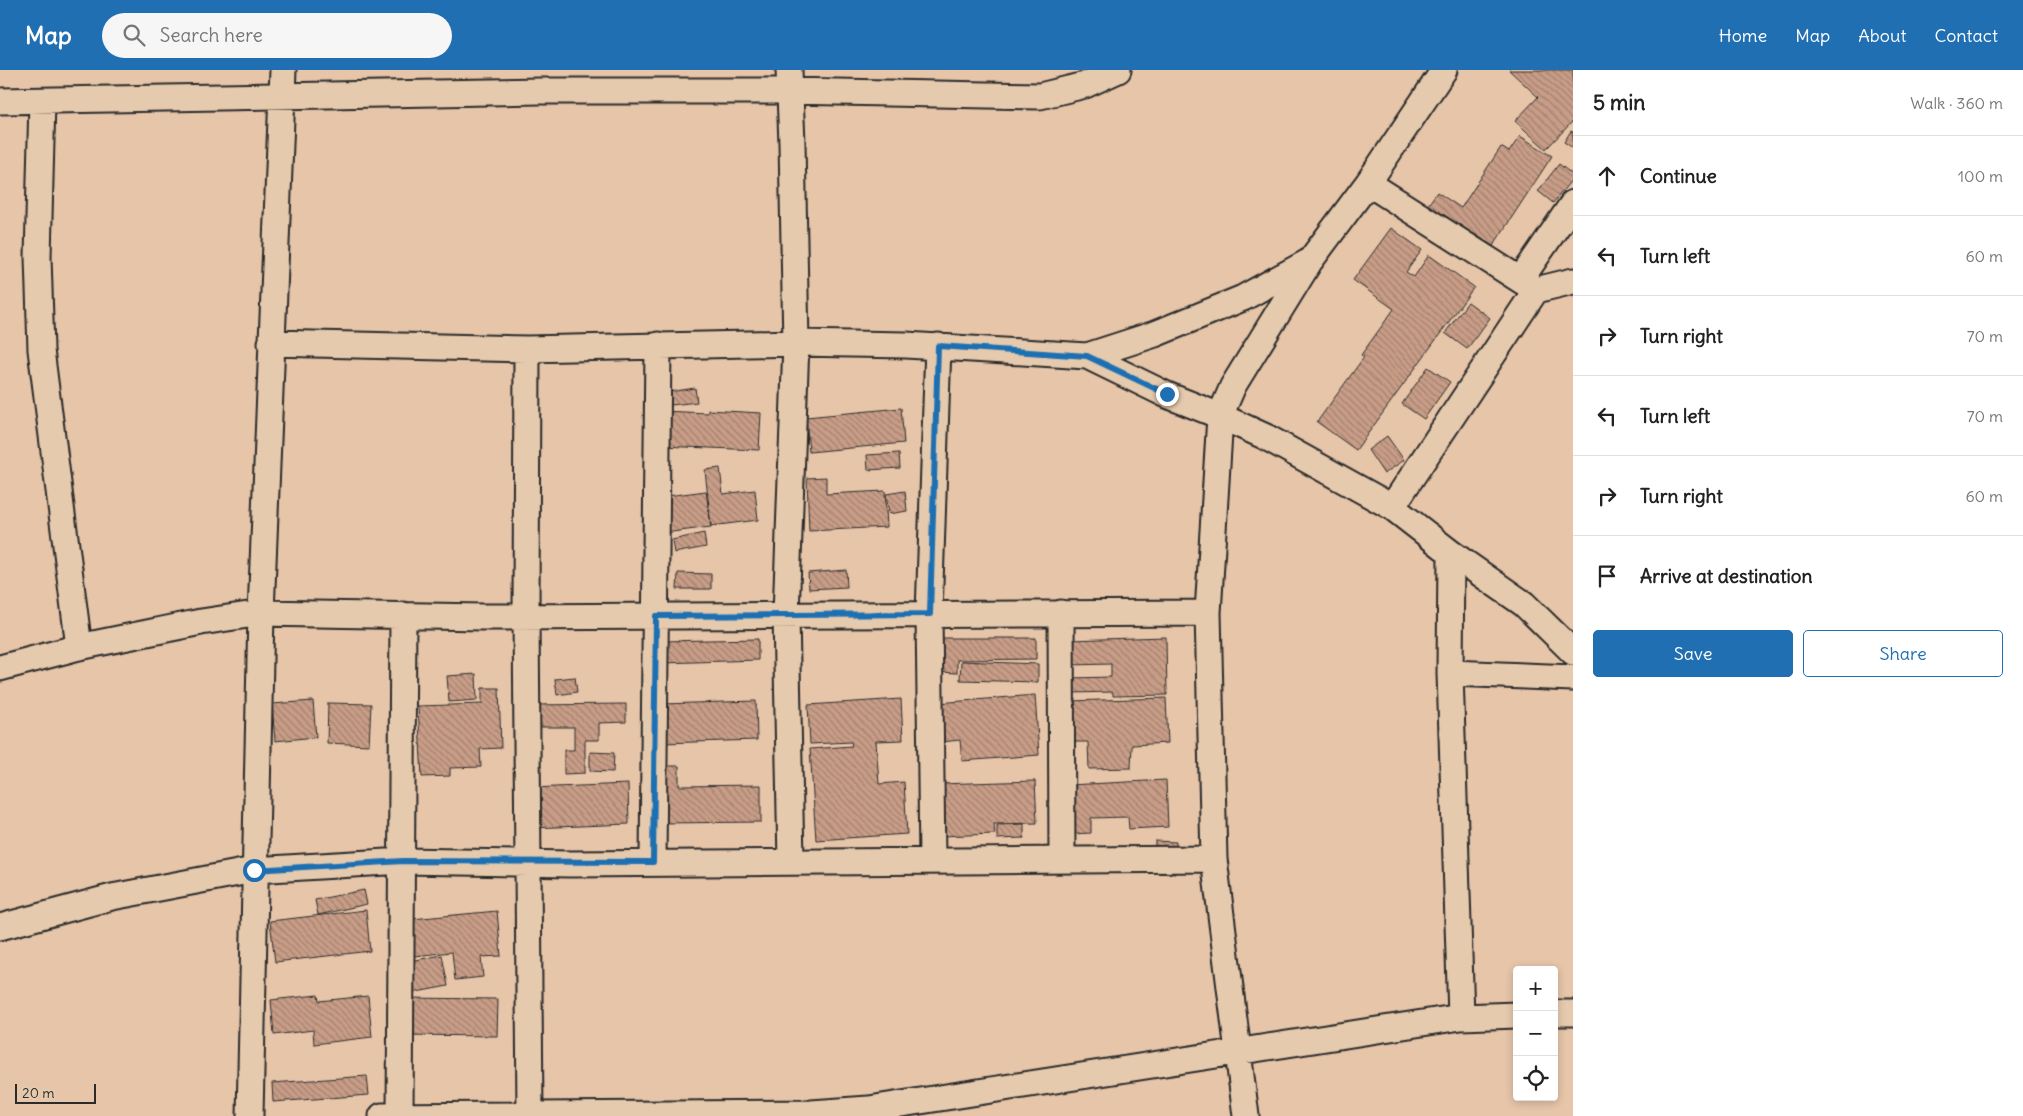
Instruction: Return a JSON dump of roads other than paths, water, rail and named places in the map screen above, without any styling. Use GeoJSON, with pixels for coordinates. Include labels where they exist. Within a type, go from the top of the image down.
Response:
{"type":"FeatureCollection","features":[{"type":"Feature","properties":{"kind":"street"},"geometry":{"type":"LineString","coordinates":[[250,1116],[261,613],[283,70]]}},
{"type":"Feature","properties":{"kind":"street"},"geometry":{"type":"LineString","coordinates":[[0,101],[281,96],[540,80],[788,80],[1040,96],[1085,85],[1118,70]]}},
{"type":"Feature","properties":{"kind":"street"},"geometry":{"type":"LineString","coordinates":[[1246,1116],[1236,1052],[1214,859],[1208,613],[1220,416],[1233,386],[1310,261],[1368,183],[1444,70]]}},
{"type":"Feature","properties":{"kind":"street"},"geometry":{"type":"LineString","coordinates":[[788,80],[792,143],[796,343],[786,615],[791,862]]}},
{"type":"Feature","properties":{"kind":"street"},"geometry":{"type":"LineString","coordinates":[[42,101],[38,256],[41,350],[78,648]]}},
{"type":"Feature","properties":{"kind":"street"},"geometry":{"type":"LineString","coordinates":[[1368,183],[1528,285],[1573,281]]}},
{"type":"Feature","properties":{"kind":"street"},"geometry":{"type":"LineString","coordinates":[[1392,507],[1528,285],[1573,203]]}},
{"type":"Feature","properties":{"kind":"street"},"geometry":{"type":"LineString","coordinates":[[1087,356],[1155,334],[1235,302],[1310,261]]}},
{"type":"Feature","properties":{"kind":"street"},"geometry":{"type":"LineString","coordinates":[[271,343],[527,349],[796,343],[938,346],[1087,356],[1167,394],[1266,437],[1392,507],[1451,553],[1524,604],[1573,652]]}},
{"type":"Feature","properties":{"kind":"street"},"geometry":{"type":"LineString","coordinates":[[653,862],[658,346]]}},
{"type":"Feature","properties":{"kind":"street"},"geometry":{"type":"LineString","coordinates":[[932,861],[930,614],[938,346]]}},
{"type":"Feature","properties":{"kind":"street"},"geometry":{"type":"LineString","coordinates":[[527,349],[526,617],[530,1115]]}},
{"type":"Feature","properties":{"kind":"street"},"geometry":{"type":"LineString","coordinates":[[1451,553],[1450,673],[1461,1017]]}},
{"type":"Feature","properties":{"kind":"street"},"geometry":{"type":"LineString","coordinates":[[0,668],[78,648],[202,622],[261,613],[526,617],[1208,613]]}},
{"type":"Feature","properties":{"kind":"street"},"geometry":{"type":"LineString","coordinates":[[1061,614],[1062,860]]}},
{"type":"Feature","properties":{"kind":"street"},"geometry":{"type":"LineString","coordinates":[[403,615],[403,861],[394,1116],[810,1113],[869,1109],[1461,1017],[1513,1015]]}},
{"type":"Feature","properties":{"kind":"street"},"geometry":{"type":"LineString","coordinates":[[1450,673],[1573,678]]}},
{"type":"Feature","properties":{"kind":"street"},"geometry":{"type":"LineString","coordinates":[[0,927],[112,897],[254,870],[403,861],[529,863],[1214,859]]}},
{"type":"Feature","properties":{"kind":"street"},"geometry":{"type":"LineString","coordinates":[[1558,1014],[1573,1013]]}}]}
